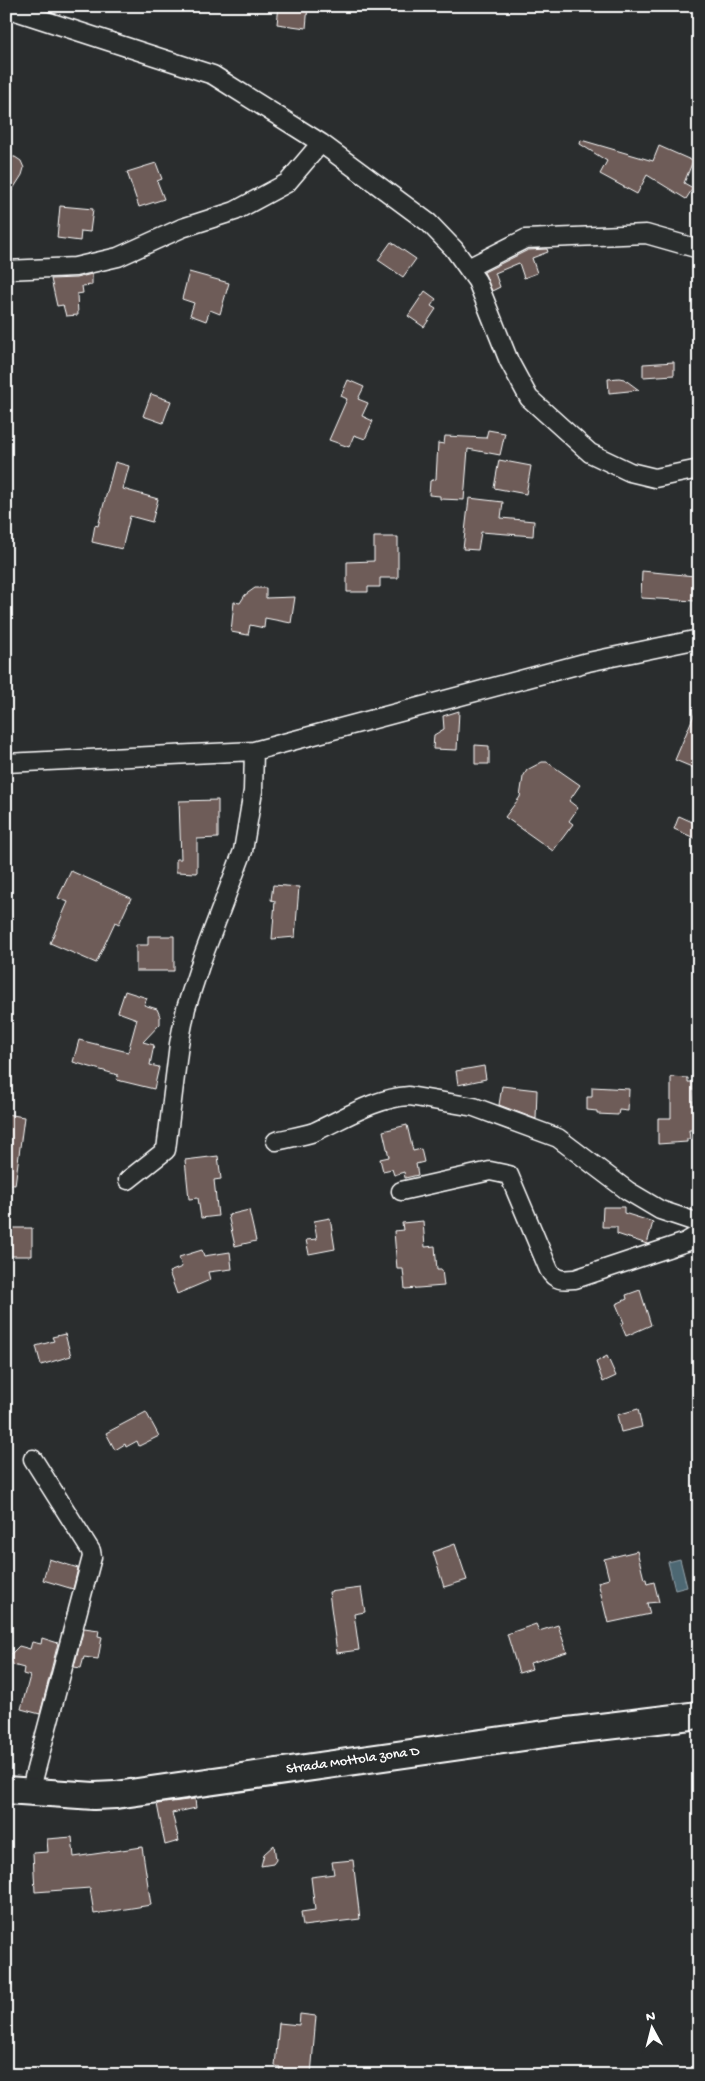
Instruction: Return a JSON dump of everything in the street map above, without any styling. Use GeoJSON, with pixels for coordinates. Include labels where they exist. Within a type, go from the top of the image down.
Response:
{"type":"FeatureCollection","features":[{"type":"Feature","properties":{"kind":"main road","name":"Strada Mottola zona D"},"geometry":{"type":"LineString","coordinates":[[6,1790],[94,1796],[116,1795],[566,1730],[699,1715]]}},
{"type":"Feature","properties":{"kind":"street"},"geometry":{"type":"LineString","coordinates":[[6,8],[24,10],[213,75],[322,143],[429,223],[454,249],[477,281],[509,361],[529,398],[590,453],[630,472],[655,478],[699,469]]}},
{"type":"Feature","properties":{"kind":"street"},"geometry":{"type":"LineString","coordinates":[[6,270],[75,266],[118,257],[182,228],[235,211],[287,183],[322,143]]}},
{"type":"Feature","properties":{"kind":"street"},"geometry":{"type":"LineString","coordinates":[[468,268],[524,239],[646,234],[699,249]]}},
{"type":"Feature","properties":{"kind":"street"},"geometry":{"type":"LineString","coordinates":[[6,764],[254,751],[588,662],[699,639]]}},
{"type":"Feature","properties":{"kind":"street"},"geometry":{"type":"LineString","coordinates":[[128,1180],[166,1150],[179,1044],[186,1008],[205,951],[243,851],[253,791],[254,751]]}},
{"type":"Feature","properties":{"kind":"street"},"geometry":{"type":"LineString","coordinates":[[276,1141],[312,1132],[352,1112],[400,1097],[409,1096],[474,1107],[558,1138],[628,1191],[660,1210],[699,1223]]}},
{"type":"Feature","properties":{"kind":"street"},"geometry":{"type":"LineString","coordinates":[[401,1191],[490,1170],[509,1175],[552,1277],[560,1280],[584,1276],[686,1242],[699,1234]]}},
{"type":"Feature","properties":{"kind":"street"},"geometry":{"type":"LineString","coordinates":[[32,1792],[34,1777],[92,1558],[91,1550],[33,1459]]}},
{"type":"Feature","properties":{"kind":"water"},"geometry":{"type":"Polygon","coordinates":[[[680,1559],[687,1587],[675,1590],[668,1562],[680,1559]]]}},
{"type":"Feature","properties":{"kind":"building"},"geometry":{"type":"Polygon","coordinates":[[[279,6],[308,6],[306,28],[277,24],[279,6]]]}},
{"type":"Feature","properties":{"kind":"building"},"geometry":{"type":"Polygon","coordinates":[[[581,140],[653,161],[659,146],[693,161],[684,183],[693,188],[686,199],[647,175],[637,194],[600,174],[607,161],[580,144],[581,140]]]}},
{"type":"Feature","properties":{"kind":"building"},"geometry":{"type":"Polygon","coordinates":[[[6,157],[15,157],[21,161],[24,168],[22,175],[6,200],[6,157]]]}},
{"type":"Feature","properties":{"kind":"building"},"geometry":{"type":"Polygon","coordinates":[[[156,163],[162,179],[157,181],[164,199],[139,207],[127,172],[156,163]]]}},
{"type":"Feature","properties":{"kind":"building"},"geometry":{"type":"Polygon","coordinates":[[[60,206],[93,209],[90,232],[81,231],[80,241],[57,238],[60,206]]]}},
{"type":"Feature","properties":{"kind":"building"},"geometry":{"type":"Polygon","coordinates":[[[391,242],[416,259],[403,277],[378,260],[391,242]]]}},
{"type":"Feature","properties":{"kind":"building"},"geometry":{"type":"Polygon","coordinates":[[[547,249],[548,252],[532,258],[537,273],[524,278],[519,263],[495,273],[500,287],[492,291],[484,272],[528,250],[547,249]]]}},
{"type":"Feature","properties":{"kind":"building"},"geometry":{"type":"Polygon","coordinates":[[[189,272],[229,283],[220,314],[210,310],[206,321],[190,315],[194,303],[182,299],[189,272]]]}},
{"type":"Feature","properties":{"kind":"building"},"geometry":{"type":"Polygon","coordinates":[[[92,274],[92,285],[82,286],[83,293],[77,294],[78,315],[66,316],[63,305],[57,306],[51,279],[76,278],[92,274]]]}},
{"type":"Feature","properties":{"kind":"building"},"geometry":{"type":"Polygon","coordinates":[[[425,291],[436,299],[431,306],[436,309],[424,327],[408,316],[425,291]]]}},
{"type":"Feature","properties":{"kind":"building"},"geometry":{"type":"Polygon","coordinates":[[[674,362],[674,375],[643,377],[643,364],[674,362]]]}},
{"type":"Feature","properties":{"kind":"building"},"geometry":{"type":"Polygon","coordinates":[[[608,379],[624,379],[639,390],[609,393],[608,379]]]}},
{"type":"Feature","properties":{"kind":"building"},"geometry":{"type":"Polygon","coordinates":[[[348,380],[364,387],[358,399],[368,403],[362,416],[373,421],[365,439],[354,435],[349,447],[329,440],[347,399],[341,396],[348,380]]]}},
{"type":"Feature","properties":{"kind":"building"},"geometry":{"type":"Polygon","coordinates":[[[151,394],[171,401],[163,423],[143,416],[151,394]]]}},
{"type":"Feature","properties":{"kind":"building"},"geometry":{"type":"Polygon","coordinates":[[[488,430],[505,433],[500,455],[468,449],[464,500],[440,499],[440,496],[429,495],[430,481],[436,479],[438,443],[444,444],[445,436],[486,438],[488,430]]]}},
{"type":"Feature","properties":{"kind":"building"},"geometry":{"type":"Polygon","coordinates":[[[499,460],[531,466],[526,494],[494,488],[499,460]]]}},
{"type":"Feature","properties":{"kind":"building"},"geometry":{"type":"Polygon","coordinates":[[[115,462],[129,466],[123,489],[158,499],[152,522],[130,516],[122,549],[92,542],[95,525],[98,526],[115,462]]]}},
{"type":"Feature","properties":{"kind":"building"},"geometry":{"type":"Polygon","coordinates":[[[469,498],[503,502],[501,518],[534,521],[533,536],[481,532],[478,550],[463,549],[469,498]]]}},
{"type":"Feature","properties":{"kind":"building"},"geometry":{"type":"Polygon","coordinates":[[[374,537],[398,537],[398,578],[380,578],[380,587],[368,587],[368,592],[347,592],[347,562],[374,561],[374,537]]]}},
{"type":"Feature","properties":{"kind":"building"},"geometry":{"type":"Polygon","coordinates":[[[642,571],[695,576],[695,601],[641,598],[642,571]]]}},
{"type":"Feature","properties":{"kind":"building"},"geometry":{"type":"Polygon","coordinates":[[[255,588],[266,588],[266,598],[295,597],[291,623],[265,618],[264,628],[250,625],[248,635],[231,632],[234,602],[240,603],[245,595],[255,588]]]}},
{"type":"Feature","properties":{"kind":"building"},"geometry":{"type":"Polygon","coordinates":[[[699,703],[699,770],[675,760],[699,703]]]}},
{"type":"Feature","properties":{"kind":"building"},"geometry":{"type":"Polygon","coordinates":[[[459,711],[457,750],[433,749],[434,735],[444,729],[443,716],[459,711]]]}},
{"type":"Feature","properties":{"kind":"building"},"geometry":{"type":"Polygon","coordinates":[[[475,745],[489,746],[489,764],[475,764],[475,745]]]}},
{"type":"Feature","properties":{"kind":"building"},"geometry":{"type":"Polygon","coordinates":[[[542,762],[547,762],[580,785],[569,801],[578,808],[569,821],[573,824],[553,851],[505,817],[520,797],[523,777],[527,770],[542,762]]]}},
{"type":"Feature","properties":{"kind":"building"},"geometry":{"type":"Polygon","coordinates":[[[218,800],[218,838],[197,839],[197,873],[176,872],[176,859],[181,859],[179,801],[218,800]]]}},
{"type":"Feature","properties":{"kind":"building"},"geometry":{"type":"Polygon","coordinates":[[[679,816],[699,825],[699,840],[674,829],[679,816]]]}},
{"type":"Feature","properties":{"kind":"building"},"geometry":{"type":"Polygon","coordinates":[[[71,871],[131,898],[119,924],[115,922],[96,963],[50,943],[68,902],[58,898],[71,871]]]}},
{"type":"Feature","properties":{"kind":"building"},"geometry":{"type":"Polygon","coordinates":[[[273,885],[299,887],[295,937],[272,939],[275,901],[271,900],[273,885]]]}},
{"type":"Feature","properties":{"kind":"building"},"geometry":{"type":"Polygon","coordinates":[[[148,936],[174,936],[174,971],[136,971],[136,945],[148,945],[148,936]]]}},
{"type":"Feature","properties":{"kind":"building"},"geometry":{"type":"Polygon","coordinates":[[[125,991],[147,998],[144,1005],[157,1009],[160,1016],[160,1024],[143,1042],[154,1045],[150,1065],[159,1067],[154,1089],[117,1080],[118,1075],[73,1062],[79,1040],[128,1052],[137,1019],[118,1012],[125,991]]]}},
{"type":"Feature","properties":{"kind":"building"},"geometry":{"type":"Polygon","coordinates":[[[484,1066],[486,1079],[458,1085],[456,1071],[484,1066]]]}},
{"type":"Feature","properties":{"kind":"building"},"geometry":{"type":"Polygon","coordinates":[[[671,1077],[688,1078],[688,1082],[693,1082],[694,1130],[689,1130],[690,1139],[687,1139],[687,1142],[658,1144],[658,1118],[671,1118],[671,1077]]]}},
{"type":"Feature","properties":{"kind":"building"},"geometry":{"type":"Polygon","coordinates":[[[502,1086],[537,1090],[536,1119],[499,1105],[502,1086]]]}},
{"type":"Feature","properties":{"kind":"building"},"geometry":{"type":"Polygon","coordinates":[[[592,1087],[629,1089],[628,1111],[619,1110],[618,1115],[597,1114],[597,1111],[587,1110],[587,1097],[592,1097],[592,1087]]]}},
{"type":"Feature","properties":{"kind":"building"},"geometry":{"type":"Polygon","coordinates":[[[6,1114],[24,1117],[15,1185],[6,1184],[6,1114]]]}},
{"type":"Feature","properties":{"kind":"building"},"geometry":{"type":"Polygon","coordinates":[[[407,1125],[413,1151],[421,1149],[424,1162],[416,1164],[418,1175],[405,1178],[404,1172],[394,1175],[392,1169],[383,1171],[380,1159],[389,1157],[383,1131],[407,1125]]]}},
{"type":"Feature","properties":{"kind":"building"},"geometry":{"type":"Polygon","coordinates":[[[218,1156],[221,1179],[214,1180],[218,1216],[201,1218],[198,1198],[189,1199],[185,1160],[218,1156]]]}},
{"type":"Feature","properties":{"kind":"building"},"geometry":{"type":"Polygon","coordinates":[[[603,1207],[624,1207],[624,1213],[653,1222],[647,1244],[617,1234],[617,1227],[602,1227],[603,1207]]]}},
{"type":"Feature","properties":{"kind":"building"},"geometry":{"type":"Polygon","coordinates":[[[249,1210],[256,1241],[235,1246],[228,1215],[249,1210]]]}},
{"type":"Feature","properties":{"kind":"building"},"geometry":{"type":"Polygon","coordinates":[[[330,1218],[335,1249],[309,1254],[306,1240],[317,1239],[314,1221],[330,1218]]]}},
{"type":"Feature","properties":{"kind":"building"},"geometry":{"type":"Polygon","coordinates":[[[423,1221],[425,1247],[435,1246],[437,1270],[442,1270],[444,1286],[405,1289],[403,1269],[397,1269],[394,1231],[403,1230],[402,1223],[423,1221]]]}},
{"type":"Feature","properties":{"kind":"building"},"geometry":{"type":"Polygon","coordinates":[[[6,1228],[32,1228],[32,1256],[6,1256],[6,1228]]]}},
{"type":"Feature","properties":{"kind":"building"},"geometry":{"type":"Polygon","coordinates":[[[202,1250],[204,1256],[230,1252],[232,1269],[208,1272],[210,1280],[177,1294],[169,1272],[182,1267],[179,1257],[202,1250]]]}},
{"type":"Feature","properties":{"kind":"building"},"geometry":{"type":"Polygon","coordinates":[[[640,1290],[651,1325],[626,1336],[621,1324],[624,1323],[616,1304],[627,1299],[626,1295],[640,1290]]]}},
{"type":"Feature","properties":{"kind":"building"},"geometry":{"type":"Polygon","coordinates":[[[65,1334],[71,1356],[41,1365],[36,1346],[54,1341],[52,1337],[65,1334]]]}},
{"type":"Feature","properties":{"kind":"building"},"geometry":{"type":"Polygon","coordinates":[[[607,1356],[616,1376],[603,1382],[596,1362],[607,1356]]]}},
{"type":"Feature","properties":{"kind":"building"},"geometry":{"type":"Polygon","coordinates":[[[638,1409],[642,1427],[621,1432],[617,1415],[638,1409]]]}},
{"type":"Feature","properties":{"kind":"building"},"geometry":{"type":"Polygon","coordinates":[[[146,1412],[159,1436],[139,1446],[137,1441],[126,1447],[125,1444],[115,1450],[106,1433],[146,1412]]]}},
{"type":"Feature","properties":{"kind":"building"},"geometry":{"type":"Polygon","coordinates":[[[455,1544],[467,1580],[444,1587],[433,1552],[455,1544]]]}},
{"type":"Feature","properties":{"kind":"building"},"geometry":{"type":"Polygon","coordinates":[[[637,1551],[644,1579],[646,1579],[647,1584],[654,1582],[659,1602],[647,1603],[650,1614],[608,1623],[598,1582],[609,1579],[604,1559],[637,1551]]]}},
{"type":"Feature","properties":{"kind":"building"},"geometry":{"type":"Polygon","coordinates":[[[49,1559],[78,1568],[73,1589],[43,1580],[49,1559]]]}},
{"type":"Feature","properties":{"kind":"building"},"geometry":{"type":"Polygon","coordinates":[[[361,1588],[365,1612],[354,1614],[359,1650],[337,1653],[329,1592],[361,1588]]]}},
{"type":"Feature","properties":{"kind":"building"},"geometry":{"type":"Polygon","coordinates":[[[536,1624],[539,1631],[558,1625],[567,1652],[530,1663],[532,1669],[519,1673],[507,1634],[536,1624]]]}},
{"type":"Feature","properties":{"kind":"building"},"geometry":{"type":"Polygon","coordinates":[[[84,1628],[99,1630],[98,1636],[102,1637],[98,1659],[84,1657],[81,1668],[74,1667],[84,1628]]]}},
{"type":"Feature","properties":{"kind":"building"},"geometry":{"type":"Polygon","coordinates":[[[42,1638],[58,1643],[40,1714],[21,1709],[30,1676],[23,1674],[24,1668],[13,1665],[10,1655],[19,1646],[30,1649],[32,1642],[41,1644],[42,1638]]]}},
{"type":"Feature","properties":{"kind":"building"},"geometry":{"type":"Polygon","coordinates":[[[195,1799],[196,1808],[172,1813],[179,1841],[165,1845],[157,1804],[195,1799]]]}},
{"type":"Feature","properties":{"kind":"building"},"geometry":{"type":"Polygon","coordinates":[[[72,1837],[74,1857],[142,1847],[151,1905],[94,1914],[90,1888],[35,1892],[33,1853],[48,1852],[47,1839],[72,1837]]]}},
{"type":"Feature","properties":{"kind":"building"},"geometry":{"type":"Polygon","coordinates":[[[274,1845],[276,1860],[273,1864],[261,1866],[264,1854],[274,1845]]]}},
{"type":"Feature","properties":{"kind":"building"},"geometry":{"type":"Polygon","coordinates":[[[353,1860],[360,1919],[303,1926],[301,1912],[315,1910],[311,1877],[334,1874],[332,1862],[353,1860]]]}},
{"type":"Feature","properties":{"kind":"building"},"geometry":{"type":"Polygon","coordinates":[[[300,2014],[316,2016],[311,2075],[279,2074],[280,2067],[275,2066],[279,2023],[299,2025],[300,2014]]]}}]}
